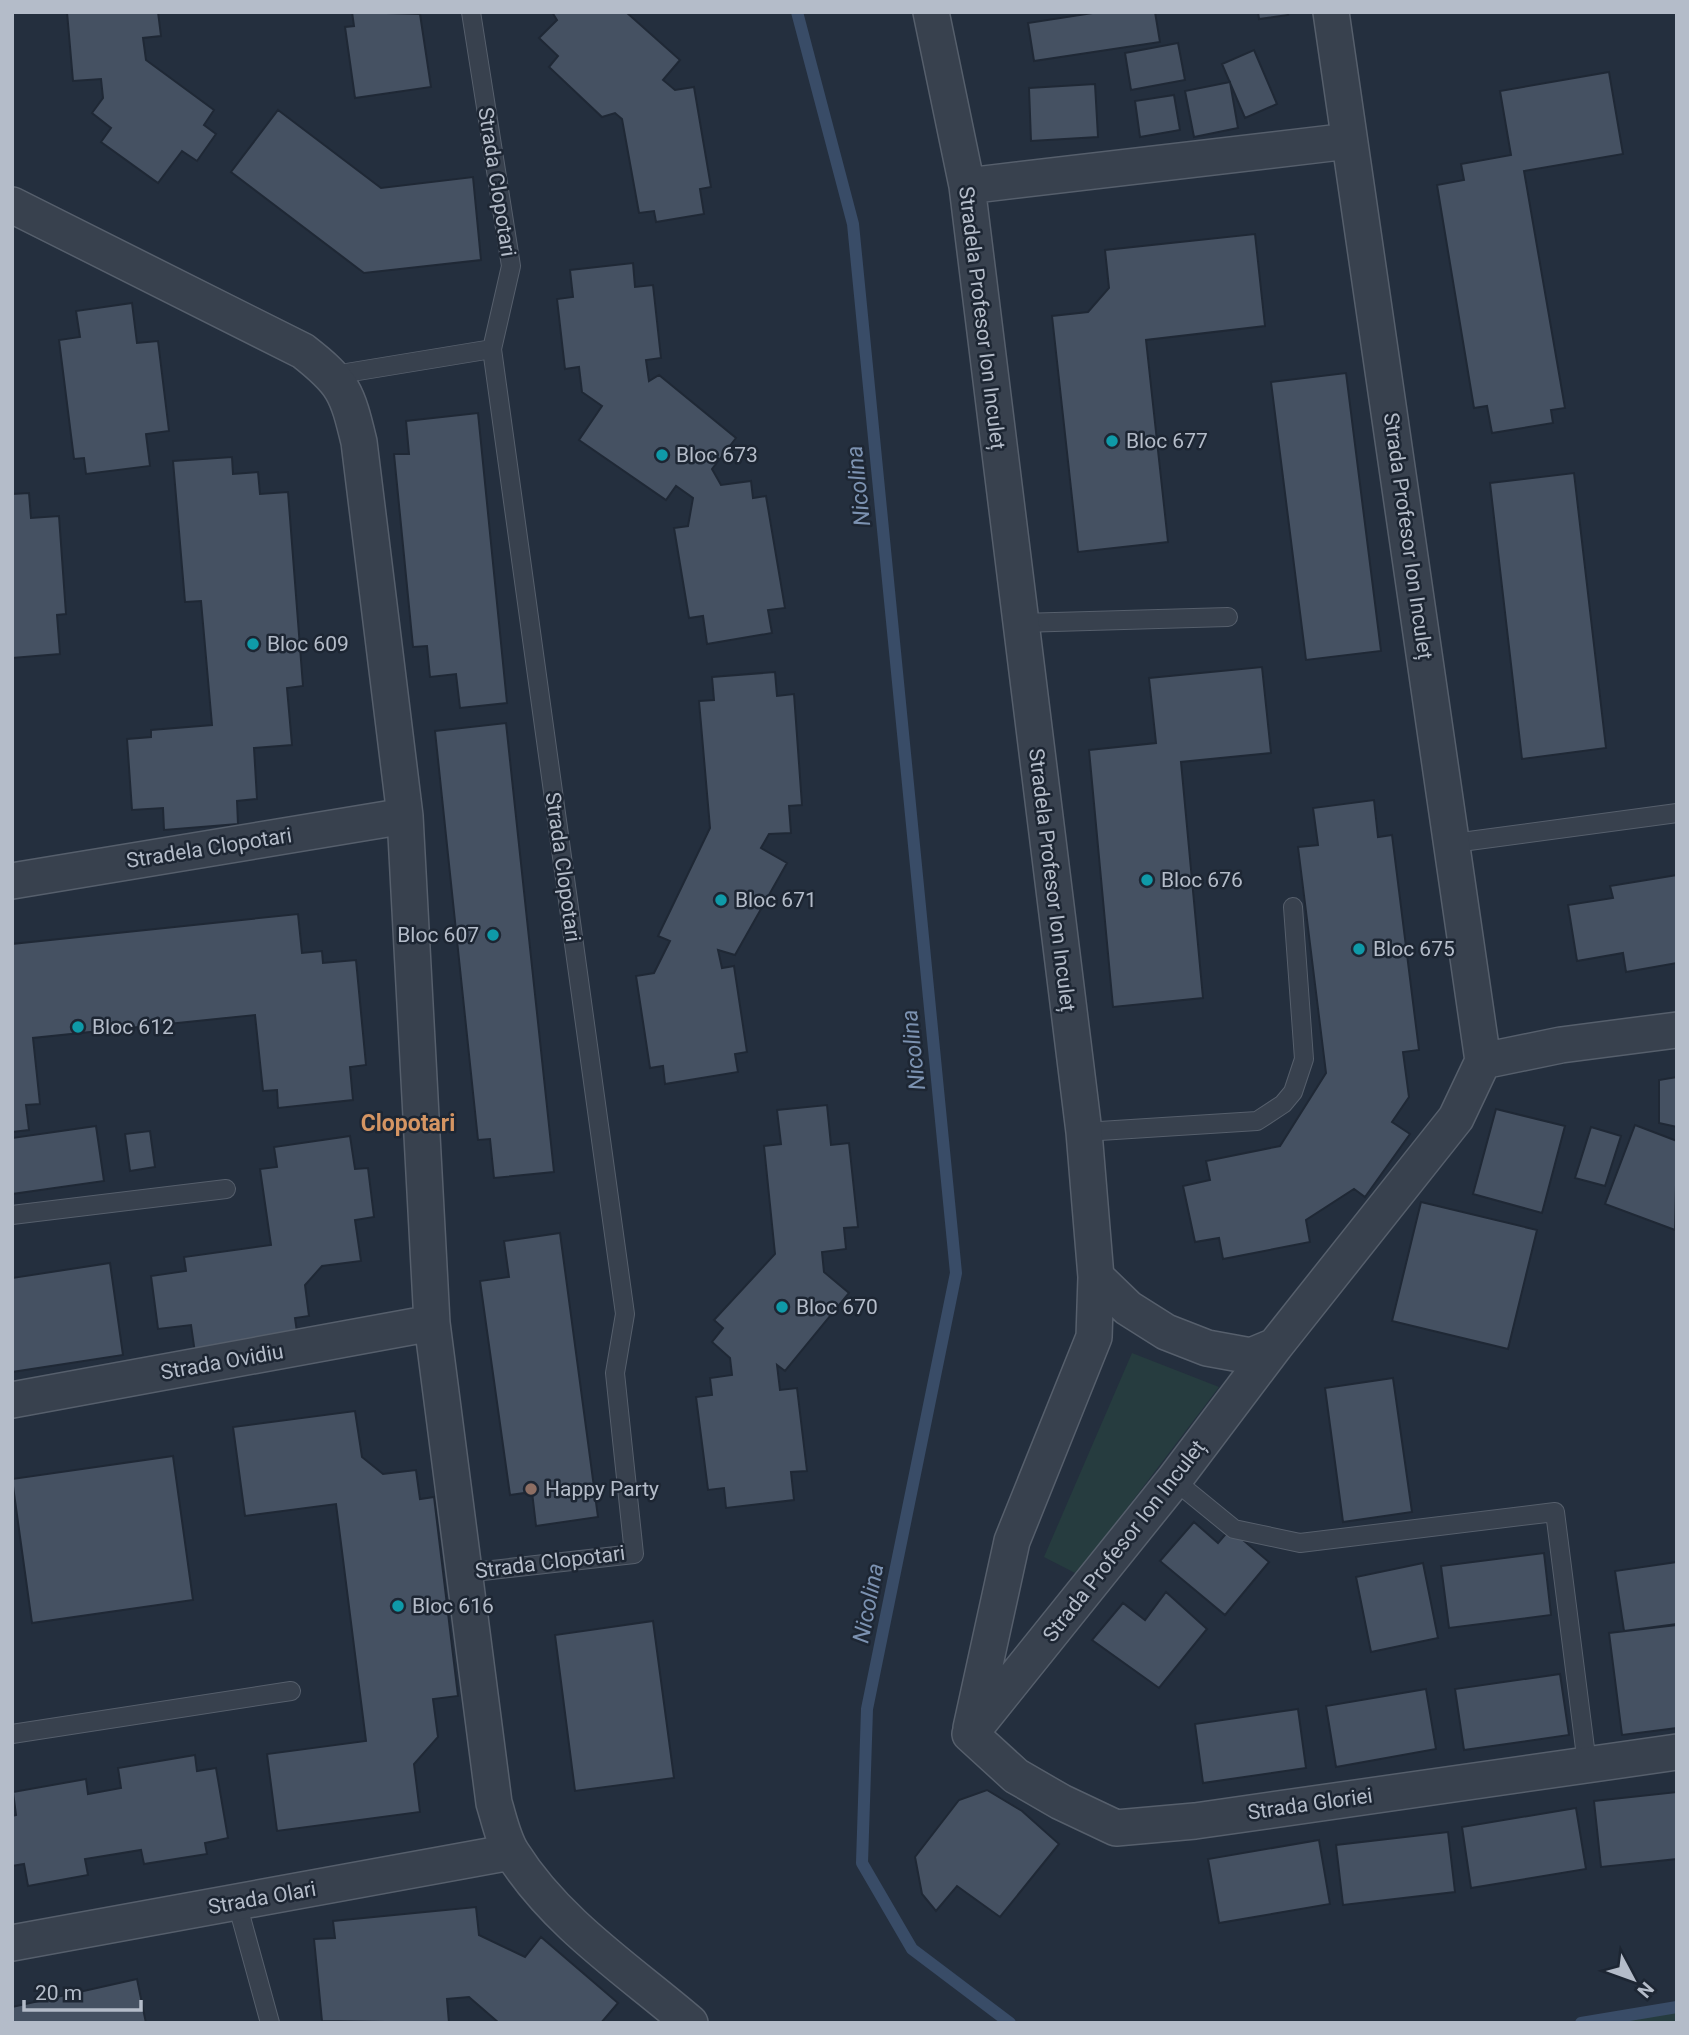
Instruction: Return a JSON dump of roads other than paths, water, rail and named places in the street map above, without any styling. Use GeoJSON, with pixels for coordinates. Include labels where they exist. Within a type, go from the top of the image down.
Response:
{"type":"FeatureCollection","features":[{"type":"Feature","properties":{"kind":"street","name":"Stradela Profesor Ion Inculeț"},"geometry":{"type":"LineString","coordinates":[[931,12],[967,186],[1084,1132],[1096,1277],[1094,1337],[1012,1541],[970,1734]]}},
{"type":"Feature","properties":{"kind":"street","name":"Strada Profesor Ion Inculeț"},"geometry":{"type":"LineString","coordinates":[[970,1734],[1174,1480],[1275,1346],[1456,1118],[1483,1061],[1454,843],[1331,12]]}},
{"type":"Feature","properties":{"kind":"street"},"geometry":{"type":"LineString","coordinates":[[967,186],[1349,141]]}},
{"type":"Feature","properties":{"kind":"street","name":"Strada Clopotari"},"geometry":{"type":"LineString","coordinates":[[12,205],[252,323],[303,351],[334,375],[350,404],[359,442],[405,816],[432,1323],[494,1803],[511,1852],[581,1934],[690,2023]]}},
{"type":"Feature","properties":{"kind":"street","name":"Stradela Clopotari"},"geometry":{"type":"LineString","coordinates":[[12,881],[405,816]]}},
{"type":"Feature","properties":{"kind":"street"},"geometry":{"type":"LineString","coordinates":[[1483,1061],[1561,1045],[1677,1030]]}},
{"type":"Feature","properties":{"kind":"street"},"geometry":{"type":"LineString","coordinates":[[1096,1277],[1137,1314],[1166,1332],[1207,1348],[1251,1356],[1275,1346]]}},
{"type":"Feature","properties":{"kind":"street","name":"Strada Ovidiu"},"geometry":{"type":"LineString","coordinates":[[12,1401],[432,1323]]}},
{"type":"Feature","properties":{"kind":"street","name":"Strada Gloriei"},"geometry":{"type":"LineString","coordinates":[[970,1734],[1016,1776],[1116,1828],[1195,1821],[1677,1752]]}},
{"type":"Feature","properties":{"kind":"street","name":"Strada Olari"},"geometry":{"type":"LineString","coordinates":[[12,1943],[511,1852]]}},
{"type":"Feature","properties":{"kind":"lane","name":"Strada Clopotari"},"geometry":{"type":"LineString","coordinates":[[465,1573],[634,1554],[614,1373],[625,1314],[492,349],[511,266],[471,12]]}},
{"type":"Feature","properties":{"kind":"lane"},"geometry":{"type":"LineString","coordinates":[[334,375],[492,349]]}},
{"type":"Feature","properties":{"kind":"lane"},"geometry":{"type":"LineString","coordinates":[[1020,622],[1228,617]]}},
{"type":"Feature","properties":{"kind":"lane"},"geometry":{"type":"LineString","coordinates":[[1454,843],[1677,813]]}},
{"type":"Feature","properties":{"kind":"lane"},"geometry":{"type":"LineString","coordinates":[[1084,1132],[1257,1121],[1283,1104],[1293,1092],[1304,1059],[1293,907]]}},
{"type":"Feature","properties":{"kind":"lane"},"geometry":{"type":"LineString","coordinates":[[12,1215],[226,1189]]}},
{"type":"Feature","properties":{"kind":"lane"},"geometry":{"type":"LineString","coordinates":[[1174,1480],[1234,1529],[1300,1543],[1555,1511],[1587,1764]]}},
{"type":"Feature","properties":{"kind":"lane"},"geometry":{"type":"LineString","coordinates":[[12,1734],[291,1691]]}},
{"type":"Feature","properties":{"kind":"lane"},"geometry":{"type":"LineString","coordinates":[[237,1903],[270,2023]]}},
{"type":"Feature","properties":{"kind":"waterway","name":"Nicolina"},"geometry":{"type":"LineString","coordinates":[[797,12],[853,224],[956,1273],[867,1709],[862,1863],[912,1949],[1010,2023]]}},
{"type":"Feature","properties":{"kind":"waterway","name":"Nicolina"},"geometry":{"type":"LineString","coordinates":[[1581,2023],[1677,2007]]}},
{"type":"Feature","properties":{"kind":"place","name":"Bloc 677"},"geometry":{"type":"Point","coordinates":[1112,441]}},
{"type":"Feature","properties":{"kind":"place","name":"Bloc 673"},"geometry":{"type":"Point","coordinates":[662,455]}},
{"type":"Feature","properties":{"kind":"place","name":"Bloc 609"},"geometry":{"type":"Point","coordinates":[253,644]}},
{"type":"Feature","properties":{"kind":"place","name":"Bloc 676"},"geometry":{"type":"Point","coordinates":[1147,880]}},
{"type":"Feature","properties":{"kind":"place","name":"Bloc 671"},"geometry":{"type":"Point","coordinates":[721,900]}},
{"type":"Feature","properties":{"kind":"place","name":"Bloc 607"},"geometry":{"type":"Point","coordinates":[493,935]}},
{"type":"Feature","properties":{"kind":"place","name":"Bloc 675"},"geometry":{"type":"Point","coordinates":[1359,949]}},
{"type":"Feature","properties":{"kind":"place","name":"Bloc 612"},"geometry":{"type":"Point","coordinates":[78,1027]}},
{"type":"Feature","properties":{"kind":"place","name":"Bloc 670"},"geometry":{"type":"Point","coordinates":[782,1307]}},
{"type":"Feature","properties":{"kind":"place","name":"Happy Party"},"geometry":{"type":"Point","coordinates":[531,1489]}},
{"type":"Feature","properties":{"kind":"place","name":"Bloc 616"},"geometry":{"type":"Point","coordinates":[398,1606]}},
{"type":"Feature","properties":{"kind":"district","name":"Clopotari"},"geometry":{"type":"Point","coordinates":[408,1123]}}]}
